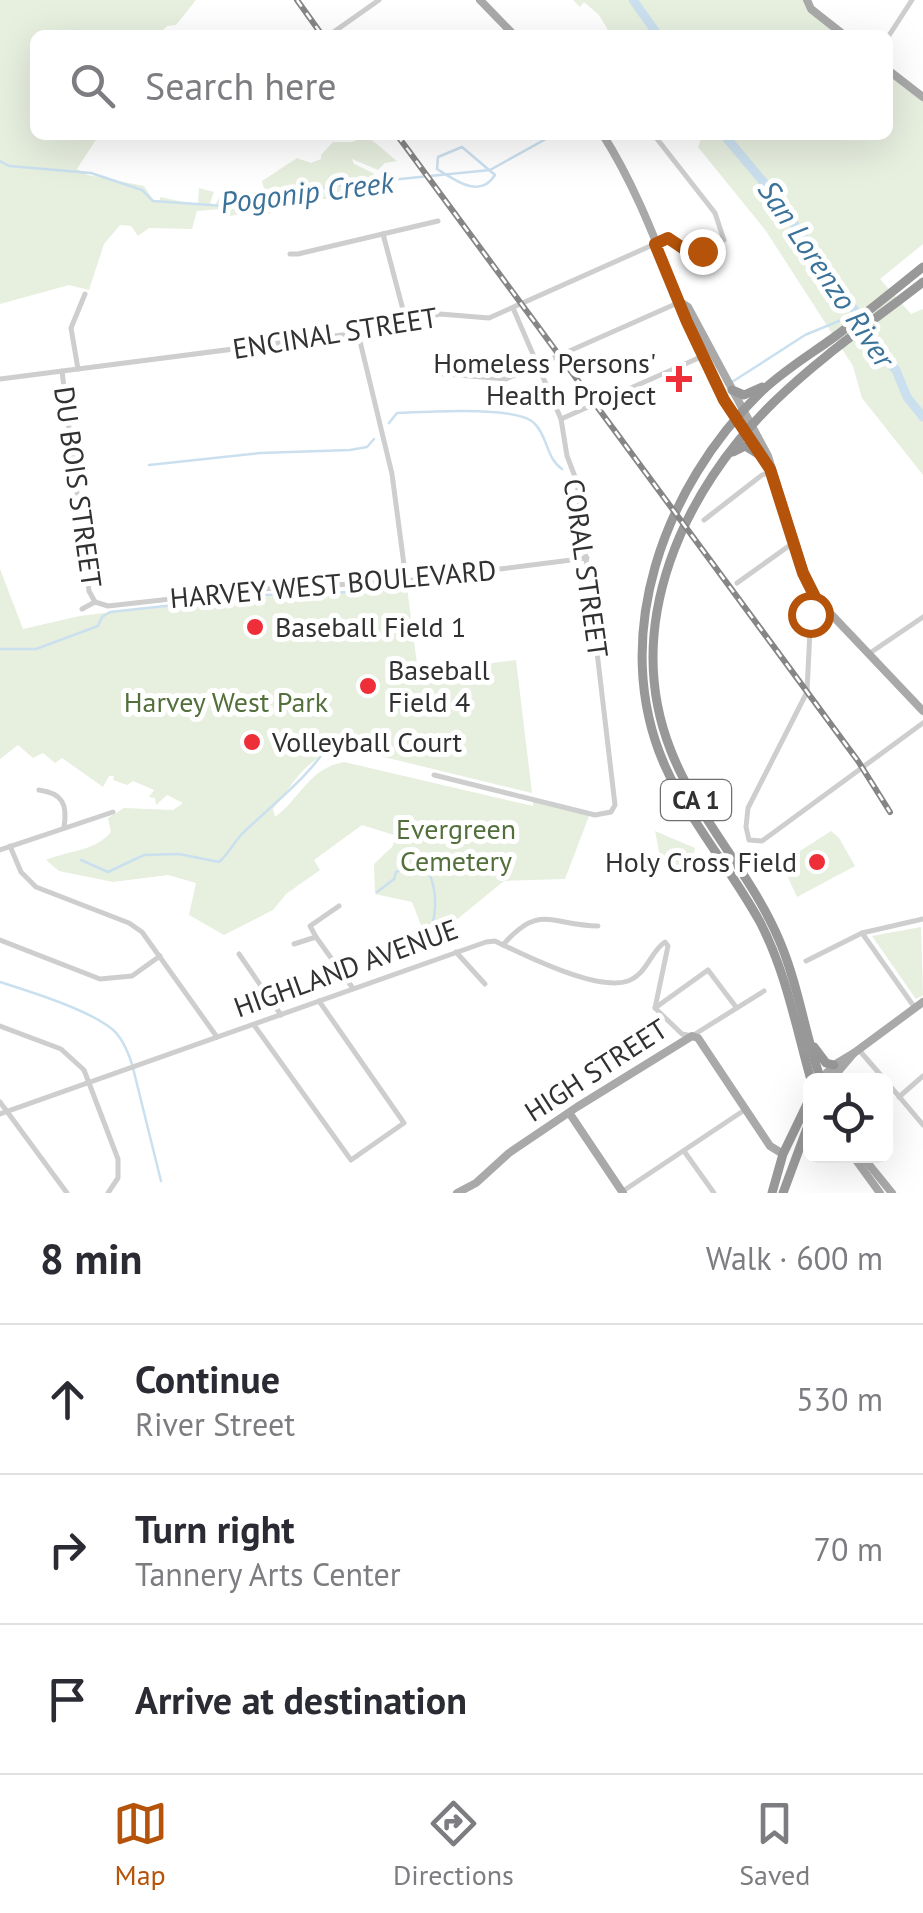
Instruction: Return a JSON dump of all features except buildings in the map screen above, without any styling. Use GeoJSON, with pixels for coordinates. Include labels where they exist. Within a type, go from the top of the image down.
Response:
{"type":"FeatureCollection","features":[{"type":"Feature","properties":{"kind":"highway","name":"CA 1"},"geometry":{"type":"LineString","coordinates":[[772,1193],[806,1097],[807,1064],[772,946],[671,778],[654,736],[643,681],[644,613],[662,548],[690,486],[736,419],[773,381],[836,342],[883,306],[923,268]]}},
{"type":"Feature","properties":{"kind":"highway"},"geometry":{"type":"LineString","coordinates":[[883,306],[923,285]]}},
{"type":"Feature","properties":{"kind":"highway","name":"CA 1"},"geometry":{"type":"LineString","coordinates":[[819,1073],[794,976],[777,934],[679,770],[663,729],[656,696],[653,640],[662,585],[689,518],[723,460],[748,429],[836,342]]}},
{"type":"Feature","properties":{"kind":"highway"},"geometry":{"type":"LineString","coordinates":[[732,390],[744,395],[773,381]]}},
{"type":"Feature","properties":{"kind":"highway"},"geometry":{"type":"LineString","coordinates":[[723,460],[742,446],[758,454]]}},
{"type":"Feature","properties":{"kind":"highway"},"geometry":{"type":"LineString","coordinates":[[811,1043],[826,1063],[834,1065]]}},
{"type":"Feature","properties":{"kind":"highway","name":"CA 1"},"geometry":{"type":"LineString","coordinates":[[807,1064],[815,1073]]}},
{"type":"Feature","properties":{"kind":"highway"},"geometry":{"type":"LineString","coordinates":[[800,1116],[803,1111]]}},
{"type":"Feature","properties":{"kind":"highway"},"geometry":{"type":"LineString","coordinates":[[783,1193],[803,1140]]}},
{"type":"Feature","properties":{"kind":"main road"},"geometry":{"type":"LineString","coordinates":[[480,0],[509,30]]}},
{"type":"Feature","properties":{"kind":"main road"},"geometry":{"type":"LineString","coordinates":[[810,3],[838,30]]}},
{"type":"Feature","properties":{"kind":"main road"},"geometry":{"type":"LineString","coordinates":[[893,74],[923,97]]}},
{"type":"Feature","properties":{"kind":"main road"},"geometry":{"type":"LineString","coordinates":[[605,140],[703,356],[736,419],[768,456],[810,594],[923,711]]}},
{"type":"Feature","properties":{"kind":"main road"},"geometry":{"type":"LineString","coordinates":[[680,302],[688,307],[744,410],[758,454],[771,471]]}},
{"type":"Feature","properties":{"kind":"main road"},"geometry":{"type":"LineString","coordinates":[[830,1073],[919,1005]]}},
{"type":"Feature","properties":{"kind":"main road"},"geometry":{"type":"LineString","coordinates":[[692,1036],[698,1038],[770,1146],[783,1154]]}},
{"type":"Feature","properties":{"kind":"main road","name":"HIGH STREET"},"geometry":{"type":"LineString","coordinates":[[457,1193],[476,1183],[517,1147],[692,1036]]}},
{"type":"Feature","properties":{"kind":"main road"},"geometry":{"type":"LineString","coordinates":[[827,1073],[857,1052]]}},
{"type":"Feature","properties":{"kind":"main road"},"geometry":{"type":"LineString","coordinates":[[570,1114],[622,1192]]}},
{"type":"Feature","properties":{"kind":"main road"},"geometry":{"type":"LineString","coordinates":[[859,1163],[880,1193]]}},
{"type":"Feature","properties":{"kind":"main road"},"geometry":{"type":"LineString","coordinates":[[868,1163],[892,1193]]}},
{"type":"Feature","properties":{"kind":"street"},"geometry":{"type":"LineString","coordinates":[[336,30],[379,0]]}},
{"type":"Feature","properties":{"kind":"street"},"geometry":{"type":"LineString","coordinates":[[798,0],[810,3]]}},
{"type":"Feature","properties":{"kind":"street"},"geometry":{"type":"LineString","coordinates":[[892,30],[912,0]]}},
{"type":"Feature","properties":{"kind":"street"},"geometry":{"type":"LineString","coordinates":[[658,140],[715,213],[724,240]]}},
{"type":"Feature","properties":{"kind":"street"},"geometry":{"type":"LineString","coordinates":[[290,254],[438,221]]}},
{"type":"Feature","properties":{"kind":"street"},"geometry":{"type":"LineString","coordinates":[[383,234],[406,321]]}},
{"type":"Feature","properties":{"kind":"street"},"geometry":{"type":"LineString","coordinates":[[655,244],[670,239],[693,255],[707,248]]}},
{"type":"Feature","properties":{"kind":"street","name":"ENCINAL STREET"},"geometry":{"type":"LineString","coordinates":[[0,379],[358,333],[440,314],[489,318],[655,244]]}},
{"type":"Feature","properties":{"kind":"street"},"geometry":{"type":"LineString","coordinates":[[78,369],[71,328],[85,294]]}},
{"type":"Feature","properties":{"kind":"street"},"geometry":{"type":"LineString","coordinates":[[434,373],[506,379],[680,302]]}},
{"type":"Feature","properties":{"kind":"street","name":"CORAL STREET"},"geometry":{"type":"LineString","coordinates":[[434,774],[595,816],[611,812],[616,800],[577,482],[566,456],[561,420],[513,308]]}},
{"type":"Feature","properties":{"kind":"street"},"geometry":{"type":"LineString","coordinates":[[358,333],[392,474],[406,580]]}},
{"type":"Feature","properties":{"kind":"street"},"geometry":{"type":"LineString","coordinates":[[561,420],[703,356]]}},
{"type":"Feature","properties":{"kind":"street","name":"DU BOIS STREET"},"geometry":{"type":"LineString","coordinates":[[62,371],[89,591],[95,602]]}},
{"type":"Feature","properties":{"kind":"street"},"geometry":{"type":"LineString","coordinates":[[704,520],[771,471]]}},
{"type":"Feature","properties":{"kind":"street"},"geometry":{"type":"LineString","coordinates":[[566,560],[579,552],[584,536]]}},
{"type":"Feature","properties":{"kind":"street"},"geometry":{"type":"LineString","coordinates":[[737,583],[793,543]]}},
{"type":"Feature","properties":{"kind":"street","name":"HARVEY WEST BOULEVARD"},"geometry":{"type":"LineString","coordinates":[[82,609],[95,602],[108,606],[260,589],[406,580],[587,558]]}},
{"type":"Feature","properties":{"kind":"street"},"geometry":{"type":"LineString","coordinates":[[817,601],[810,610],[806,692],[748,808],[746,833],[754,843],[762,841],[923,722]]}},
{"type":"Feature","properties":{"kind":"street"},"geometry":{"type":"LineString","coordinates":[[868,654],[923,617]]}},
{"type":"Feature","properties":{"kind":"street"},"geometry":{"type":"LineString","coordinates":[[39,790],[63,800],[64,827]]}},
{"type":"Feature","properties":{"kind":"street"},"geometry":{"type":"LineString","coordinates":[[0,850],[113,812]]}},
{"type":"Feature","properties":{"kind":"street"},"geometry":{"type":"LineString","coordinates":[[10,846],[21,872],[36,887],[130,923],[142,932],[217,1037]]}},
{"type":"Feature","properties":{"kind":"street"},"geometry":{"type":"LineString","coordinates":[[339,906],[310,926],[353,988]]}},
{"type":"Feature","properties":{"kind":"street"},"geometry":{"type":"LineString","coordinates":[[806,961],[862,933],[923,919]]}},
{"type":"Feature","properties":{"kind":"street"},"geometry":{"type":"LineString","coordinates":[[503,946],[531,920],[598,926]]}},
{"type":"Feature","properties":{"kind":"street"},"geometry":{"type":"LineString","coordinates":[[862,933],[919,1005]]}},
{"type":"Feature","properties":{"kind":"street"},"geometry":{"type":"LineString","coordinates":[[294,944],[316,936]]}},
{"type":"Feature","properties":{"kind":"street"},"geometry":{"type":"LineString","coordinates":[[0,940],[100,979],[132,976],[160,956]]}},
{"type":"Feature","properties":{"kind":"street","name":"HIGHLAND AVENUE"},"geometry":{"type":"LineString","coordinates":[[3,1113],[486,942],[591,981],[619,982],[642,971],[664,942],[668,946],[655,1008]]}},
{"type":"Feature","properties":{"kind":"street"},"geometry":{"type":"LineString","coordinates":[[456,952],[485,984]]}},
{"type":"Feature","properties":{"kind":"street"},"geometry":{"type":"LineString","coordinates":[[239,954],[282,1015]]}},
{"type":"Feature","properties":{"kind":"street"},"geometry":{"type":"LineString","coordinates":[[692,1036],[682,1034],[655,1008],[708,970],[736,1007]]}},
{"type":"Feature","properties":{"kind":"street","name":"HIGH STREET"},"geometry":{"type":"LineString","coordinates":[[692,1036],[764,992]]}},
{"type":"Feature","properties":{"kind":"street"},"geometry":{"type":"LineString","coordinates":[[254,1025],[351,1160],[404,1123],[319,1001]]}},
{"type":"Feature","properties":{"kind":"street"},"geometry":{"type":"LineString","coordinates":[[0,1026],[70,1055],[84,1070],[118,1159],[118,1178],[108,1193]]}},
{"type":"Feature","properties":{"kind":"street"},"geometry":{"type":"LineString","coordinates":[[857,1052],[877,1073]]}},
{"type":"Feature","properties":{"kind":"street"},"geometry":{"type":"LineString","coordinates":[[899,1096],[923,1076]]}},
{"type":"Feature","properties":{"kind":"street"},"geometry":{"type":"LineString","coordinates":[[893,1090],[923,1124]]}},
{"type":"Feature","properties":{"kind":"street"},"geometry":{"type":"LineString","coordinates":[[0,1102],[3,1113],[67,1193]]}},
{"type":"Feature","properties":{"kind":"street"},"geometry":{"type":"LineString","coordinates":[[622,1192],[746,1109]]}},
{"type":"Feature","properties":{"kind":"street"},"geometry":{"type":"LineString","coordinates":[[684,1151],[714,1193]]}},
{"type":"Feature","properties":{"kind":"green space"},"geometry":{"type":"Polygon","coordinates":[[[0,0],[196,0],[176,25],[163,30],[30,30],[30,140],[96,140],[77,169],[88,175],[144,186],[154,201],[160,197],[198,205],[199,188],[214,192],[210,203],[215,205],[222,193],[232,198],[264,189],[262,181],[297,158],[311,163],[321,159],[333,142],[372,140],[397,161],[385,163],[378,170],[352,159],[381,182],[336,193],[334,199],[309,199],[268,214],[250,212],[225,217],[221,209],[197,211],[192,229],[149,228],[138,236],[131,226],[120,225],[104,244],[89,290],[69,285],[0,304],[0,0]]]}},
{"type":"Feature","properties":{"kind":"green space"},"geometry":{"type":"Polygon","coordinates":[[[573,0],[807,0],[840,30],[608,30],[584,2],[580,7],[573,0]]]}},
{"type":"Feature","properties":{"kind":"green space"},"geometry":{"type":"Polygon","coordinates":[[[893,75],[923,97],[923,244],[880,279],[911,314],[923,309],[923,475],[862,398],[853,366],[766,231],[698,147],[701,140],[893,140],[893,75]]]}},
{"type":"Feature","properties":{"kind":"green space","name":"Harvey West Park"},"geometry":{"type":"Polygon","coordinates":[[[0,569],[23,629],[80,616],[200,601],[407,587],[418,672],[516,660],[532,793],[355,750],[339,751],[315,760],[298,776],[273,809],[275,817],[322,770],[344,762],[533,806],[533,799],[589,816],[565,879],[504,881],[428,943],[412,902],[375,894],[374,864],[392,847],[397,836],[362,825],[314,860],[320,870],[286,894],[273,910],[224,935],[189,915],[196,883],[168,875],[113,882],[59,871],[46,860],[104,839],[111,832],[108,818],[124,808],[173,810],[183,803],[167,795],[156,805],[155,798],[149,797],[154,790],[133,781],[127,785],[113,780],[114,776],[109,776],[103,787],[62,758],[55,763],[43,753],[33,758],[18,745],[0,759],[0,569]]]}},
{"type":"Feature","properties":{"kind":"green space"},"geometry":{"type":"Polygon","coordinates":[[[655,831],[695,848],[692,860],[680,875],[664,864],[655,831]]]}},
{"type":"Feature","properties":{"kind":"green space","name":"Holy Cross Field"},"geometry":{"type":"Polygon","coordinates":[[[831,831],[855,866],[797,897],[779,858],[797,853],[831,831]]]}},
{"type":"Feature","properties":{"kind":"green space"},"geometry":{"type":"Polygon","coordinates":[[[921,927],[923,995],[916,999],[872,936],[921,927]]]}},
{"type":"Feature","properties":{"kind":"waterway","name":"San Lorenzo River"},"geometry":{"type":"LineString","coordinates":[[633,0],[654,30]]}},
{"type":"Feature","properties":{"kind":"waterway","name":"Pogonip Creek"},"geometry":{"type":"LineString","coordinates":[[0,161],[9,166],[91,173],[142,190],[153,201],[225,206],[340,185],[490,170],[544,140]]}},
{"type":"Feature","properties":{"kind":"waterway","name":"San Lorenzo River"},"geometry":{"type":"LineString","coordinates":[[728,140],[771,191],[868,329],[875,350],[896,370],[907,397],[923,417]]}},
{"type":"Feature","properties":{"kind":"waterway"},"geometry":{"type":"LineString","coordinates":[[462,147],[495,175],[489,182],[468,186],[437,169],[438,157],[462,147]]}},
{"type":"Feature","properties":{"kind":"waterway"},"geometry":{"type":"LineString","coordinates":[[732,382],[805,335],[856,314]]}},
{"type":"Feature","properties":{"kind":"waterway"},"geometry":{"type":"LineString","coordinates":[[389,423],[397,413],[469,411],[526,418],[539,429],[562,469]]}},
{"type":"Feature","properties":{"kind":"waterway"},"geometry":{"type":"LineString","coordinates":[[149,465],[260,453],[350,450],[367,447],[374,439]]}},
{"type":"Feature","properties":{"kind":"waterway"},"geometry":{"type":"LineString","coordinates":[[0,649],[36,649],[98,626],[110,612],[265,595],[406,590]]}},
{"type":"Feature","properties":{"kind":"waterway"},"geometry":{"type":"LineString","coordinates":[[81,860],[108,872],[144,855],[179,854],[219,862],[305,775],[335,735]]}},
{"type":"Feature","properties":{"kind":"waterway"},"geometry":{"type":"LineString","coordinates":[[377,892],[394,879],[396,872],[423,863],[432,880],[435,899],[429,938]]}},
{"type":"Feature","properties":{"kind":"waterway"},"geometry":{"type":"LineString","coordinates":[[0,982],[74,1008],[119,1036],[132,1064],[161,1181]]}},
{"type":"Feature","properties":{"kind":"railway"},"geometry":{"type":"LineString","coordinates":[[297,0],[318,30]]}},
{"type":"Feature","properties":{"kind":"railway"},"geometry":{"type":"LineString","coordinates":[[401,140],[858,761],[890,812]]}},
{"type":"Feature","properties":{"kind":"place","name":"Homeless Persons' Health Project"},"geometry":{"type":"Point","coordinates":[679,379]}},
{"type":"Feature","properties":{"kind":"place","name":"Baseball Field 1"},"geometry":{"type":"Point","coordinates":[255,627]}},
{"type":"Feature","properties":{"kind":"place","name":"Baseball Field 4"},"geometry":{"type":"Point","coordinates":[368,686]}},
{"type":"Feature","properties":{"kind":"place","name":"Volleyball Court"},"geometry":{"type":"Point","coordinates":[252,742]}},
{"type":"Feature","properties":{"kind":"place","name":"Holy Cross Field"},"geometry":{"type":"Point","coordinates":[817,862]}},
{"type":"Feature","properties":{"kind":"route"},"geometry":{"type":"LineString","coordinates":[[702,251],[690,254],[668,238],[655,244],[724,400],[770,469],[810,594],[817,601],[810,614]]}},
{"type":"Feature","properties":{"kind":"park label","name":"Evergreen Cemetery"},"geometry":{"type":"Point","coordinates":[456,845]}}]}
